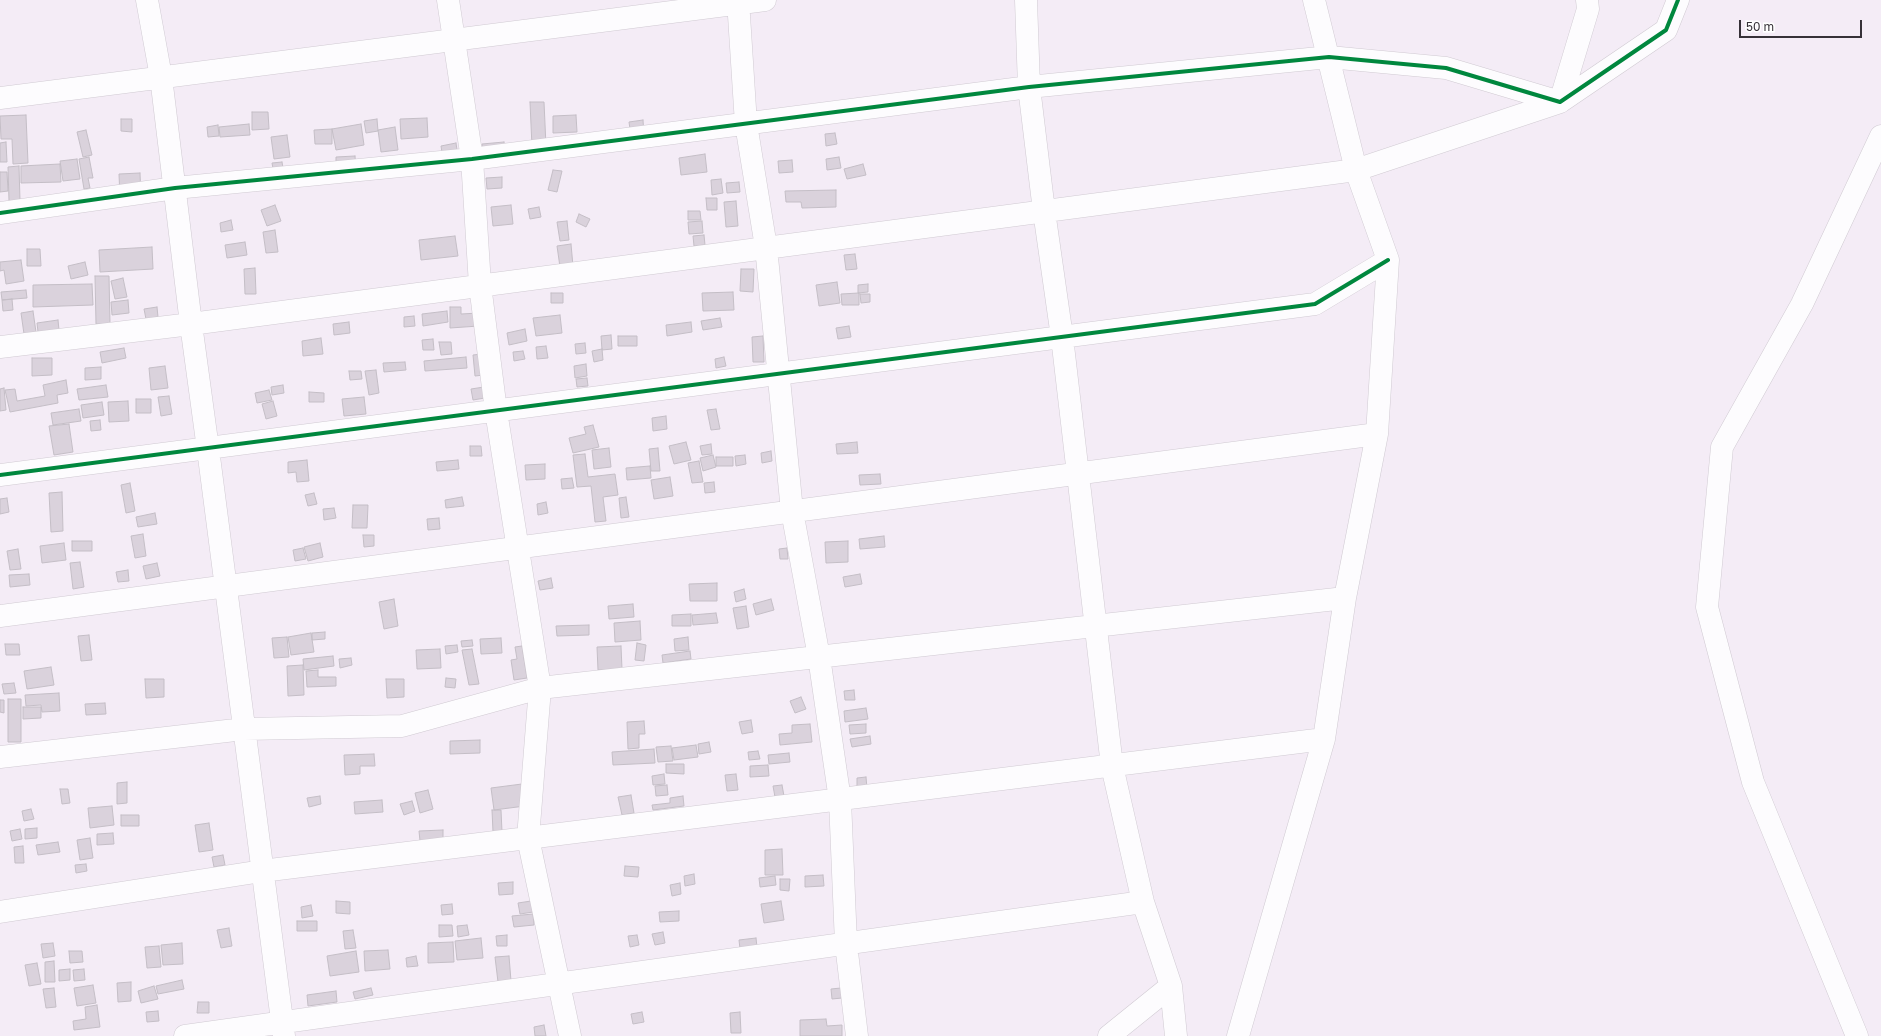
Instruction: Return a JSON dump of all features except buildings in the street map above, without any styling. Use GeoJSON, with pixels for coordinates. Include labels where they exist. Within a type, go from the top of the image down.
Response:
{"type":"FeatureCollection","features":[{"type":"Feature","properties":{"kind":"street"},"geometry":{"type":"LineString","coordinates":[[147,0],[161,77],[190,324],[208,449],[283,1030]]}},
{"type":"Feature","properties":{"kind":"street"},"geometry":{"type":"LineString","coordinates":[[448,0],[472,159],[480,285],[496,411],[540,688],[528,838],[570,1036]]}},
{"type":"Feature","properties":{"kind":"street"},"geometry":{"type":"LineString","coordinates":[[0,98],[738,2],[765,0]]}},
{"type":"Feature","properties":{"kind":"street"},"geometry":{"type":"LineString","coordinates":[[1026,0],[1029,87],[1044,211],[1062,337],[1112,766],[1143,902],[1171,986],[1176,1036]]}},
{"type":"Feature","properties":{"kind":"street"},"geometry":{"type":"LineString","coordinates":[[1238,1036],[1324,739],[1345,598],[1377,434],[1388,260],[1356,170],[1314,0]]}},
{"type":"Feature","properties":{"kind":"street"},"geometry":{"type":"LineString","coordinates":[[1560,102],[1588,9],[1587,0]]}},
{"type":"Feature","properties":{"kind":"street"},"geometry":{"type":"LineString","coordinates":[[0,347],[190,324],[1356,170],[1560,102],[1666,30],[1678,0]]}},
{"type":"Feature","properties":{"kind":"street"},"geometry":{"type":"LineString","coordinates":[[738,2],[746,124],[766,247],[780,374],[792,511],[819,657],[840,800],[846,944],[857,1036]]}},
{"type":"Feature","properties":{"kind":"street"},"geometry":{"type":"LineString","coordinates":[[0,213],[175,188],[472,159],[1029,87],[1329,57],[1446,68],[1560,102]]}},
{"type":"Feature","properties":{"kind":"street"},"geometry":{"type":"LineString","coordinates":[[1857,1036],[1753,782],[1708,606],[1722,447],[1802,304],[1881,136]]}},
{"type":"Feature","properties":{"kind":"street"},"geometry":{"type":"LineString","coordinates":[[0,475],[1315,304],[1388,260]]}},
{"type":"Feature","properties":{"kind":"street"},"geometry":{"type":"LineString","coordinates":[[0,616],[1377,434]]}},
{"type":"Feature","properties":{"kind":"street"},"geometry":{"type":"LineString","coordinates":[[0,757],[244,729],[402,726],[540,688],[1345,598]]}},
{"type":"Feature","properties":{"kind":"street"},"geometry":{"type":"LineString","coordinates":[[0,912],[262,872],[1324,739]]}},
{"type":"Feature","properties":{"kind":"street"},"geometry":{"type":"LineString","coordinates":[[185,1036],[283,1030],[559,984],[1143,902]]}},
{"type":"Feature","properties":{"kind":"street"},"geometry":{"type":"LineString","coordinates":[[1109,1036],[1171,986]]}},
{"type":"Feature","properties":{"kind":"cycle path"},"geometry":{"type":"LineString","coordinates":[[0,213],[175,188],[472,159],[1029,87],[1329,57],[1446,68],[1560,102],[1666,30],[1678,0]]}},
{"type":"Feature","properties":{"kind":"cycle path"},"geometry":{"type":"LineString","coordinates":[[0,475],[1315,304],[1388,260]]}}]}
